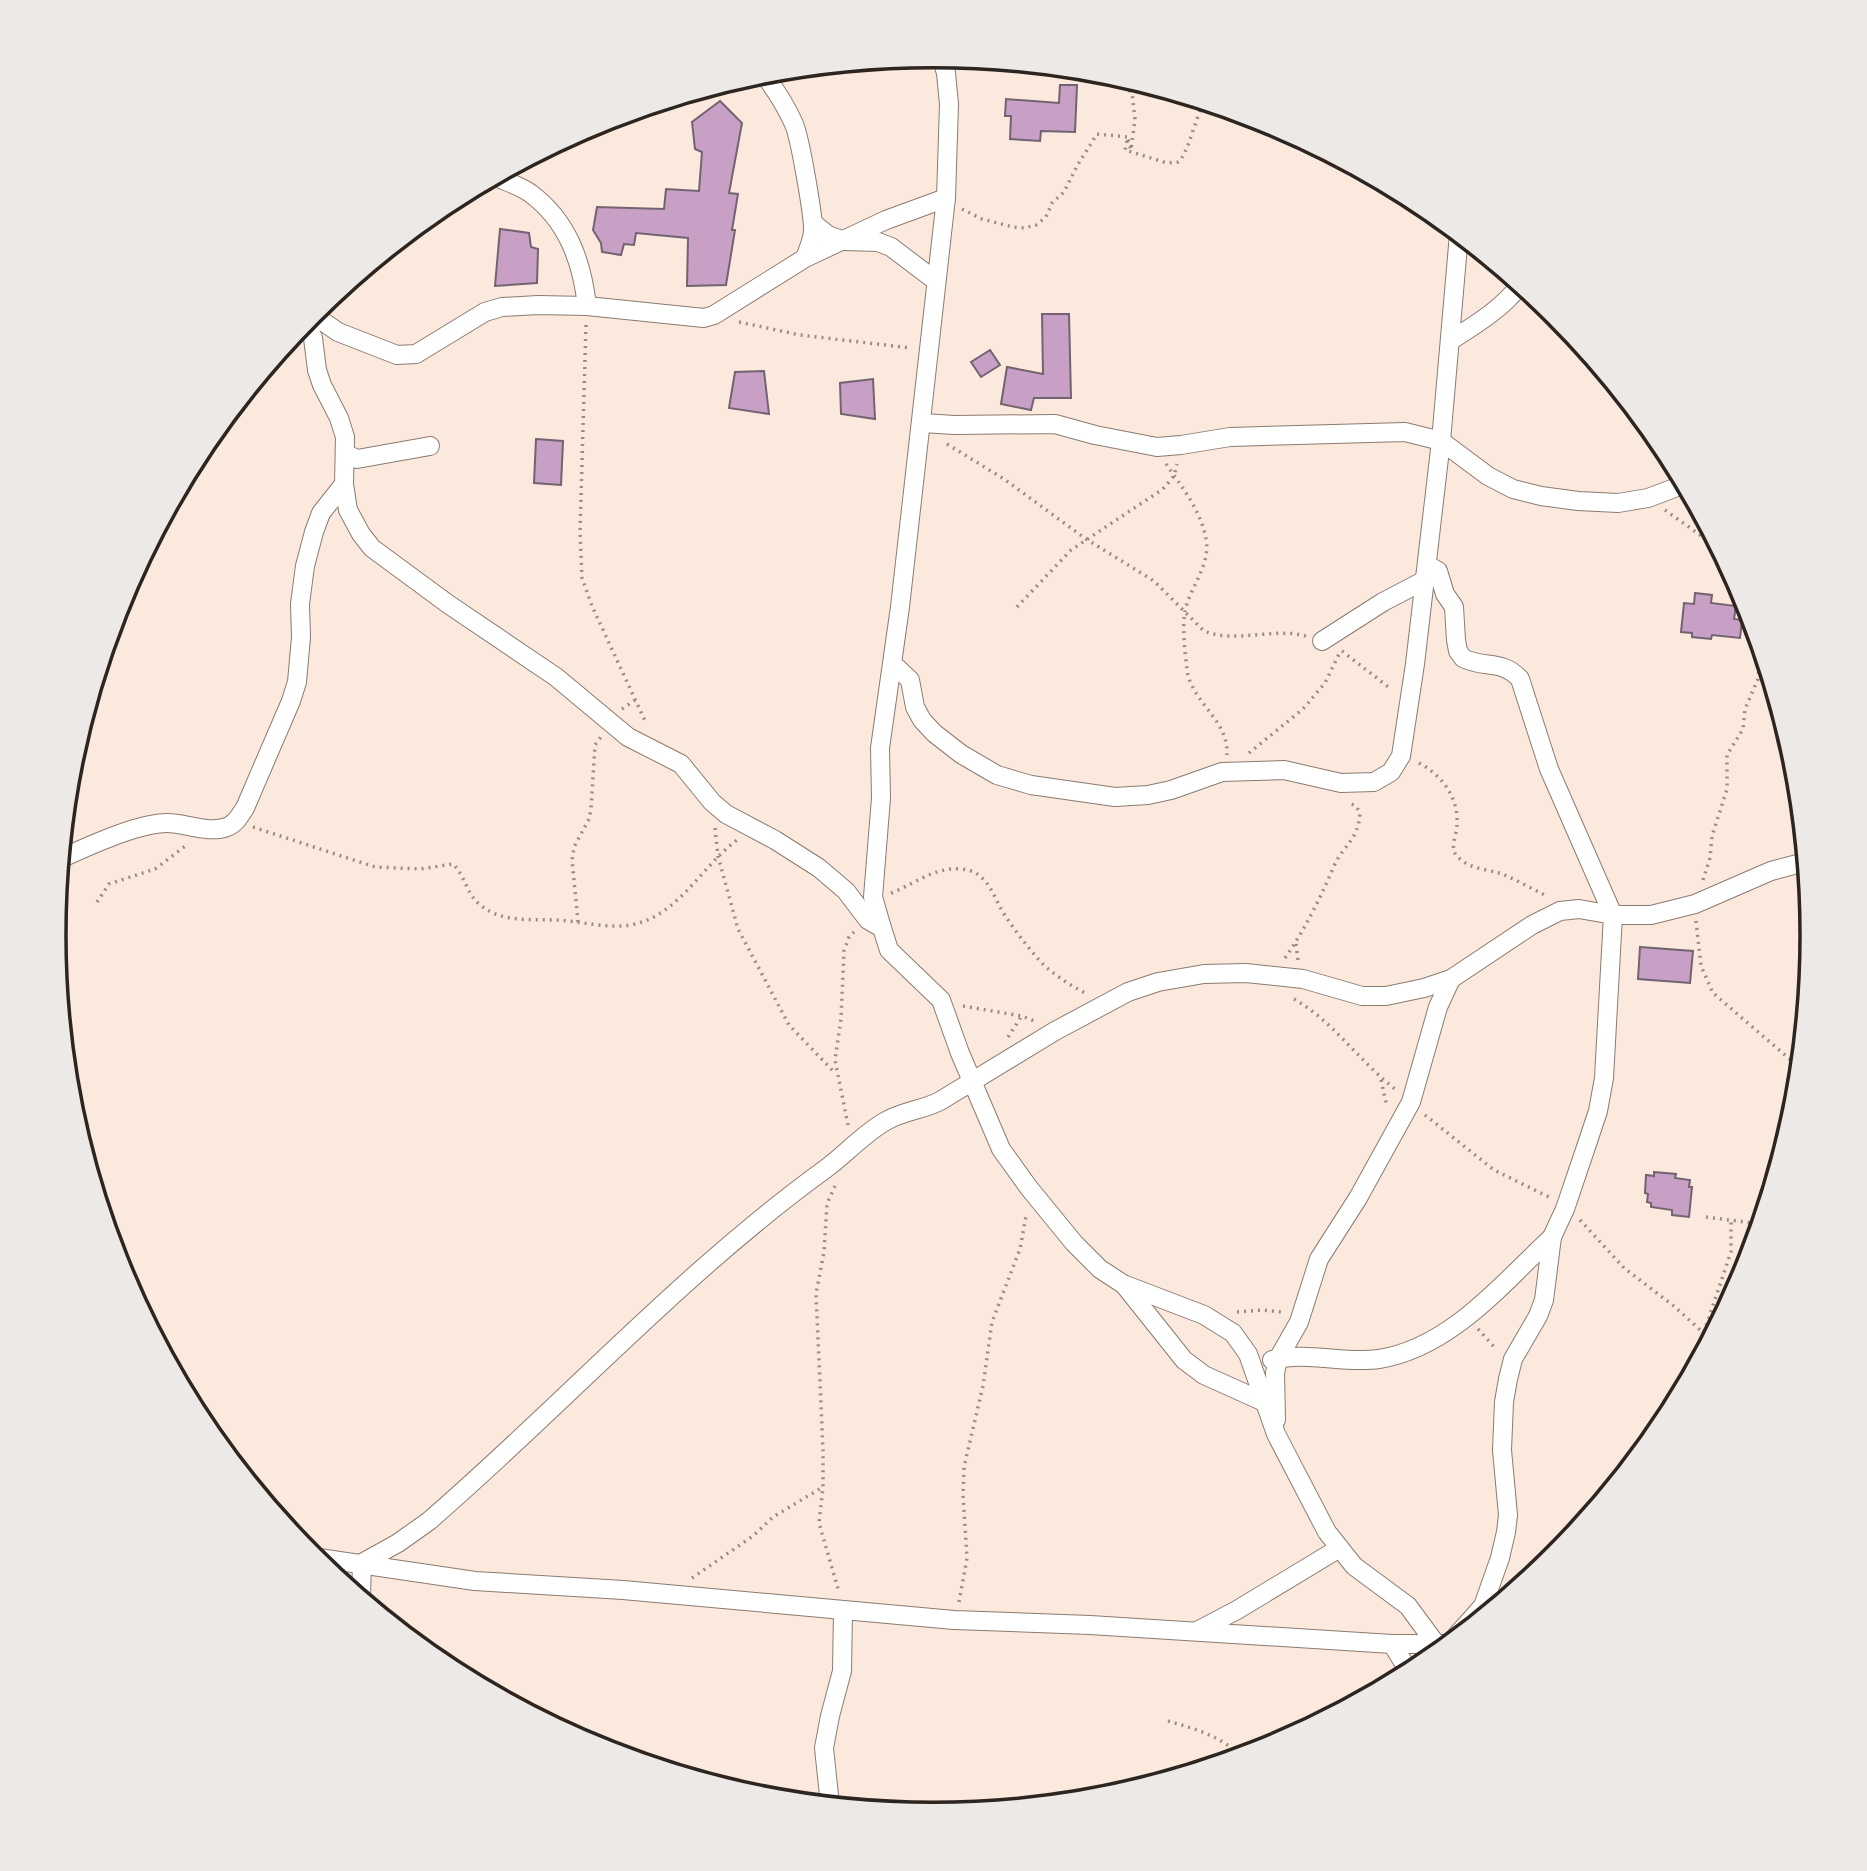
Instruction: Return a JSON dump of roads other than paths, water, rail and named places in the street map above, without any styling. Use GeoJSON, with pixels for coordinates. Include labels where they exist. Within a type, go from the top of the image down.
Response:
{"type":"FeatureCollection","features":[{"type":"Feature","properties":{"kind":"street"},"geometry":{"type":"LineString","coordinates":[[875,924],[873,897],[881,798],[880,748],[922,424],[946,198],[949,104],[945,68]]}},
{"type":"Feature","properties":{"kind":"street"},"geometry":{"type":"LineString","coordinates":[[770,84],[786,107],[795,127],[813,223],[811,241],[804,258]]}},
{"type":"Feature","properties":{"kind":"street"},"geometry":{"type":"LineString","coordinates":[[506,182],[530,193],[556,219],[569,238],[584,276],[587,306]]}},
{"type":"Feature","properties":{"kind":"street"},"geometry":{"type":"LineString","coordinates":[[322,321],[338,332],[397,355],[416,354],[485,312],[502,307],[587,306],[704,318],[714,315],[804,258],[886,220],[946,198]]}},
{"type":"Feature","properties":{"kind":"street"},"geometry":{"type":"LineString","coordinates":[[813,223],[828,235],[844,241],[878,242],[891,247],[936,281]]}},
{"type":"Feature","properties":{"kind":"street"},"geometry":{"type":"LineString","coordinates":[[893,664],[910,680],[915,707],[922,720],[961,754],[997,775],[1031,785],[1115,797],[1148,795],[1171,790],[1222,772],[1284,770],[1341,783],[1374,782],[1391,772],[1401,757],[1426,573],[1458,246]]}},
{"type":"Feature","properties":{"kind":"street"},"geometry":{"type":"LineString","coordinates":[[1450,341],[1480,322],[1515,293]]}},
{"type":"Feature","properties":{"kind":"street"},"geometry":{"type":"LineString","coordinates":[[311,332],[317,370],[345,437],[344,484],[348,510],[372,548],[448,604],[556,677],[643,746],[681,764],[712,802],[726,814],[819,868],[846,891],[875,924],[902,965],[933,991],[947,1013],[960,1053],[1001,1149],[1029,1188],[1082,1252],[1100,1269],[1123,1284],[1204,1315],[1233,1333],[1242,1343],[1252,1365],[1276,1434],[1338,1549],[1354,1566],[1408,1606],[1440,1638]]}},
{"type":"Feature","properties":{"kind":"street"},"geometry":{"type":"LineString","coordinates":[[922,424],[1055,424],[1157,447],[1230,437],[1405,432],[1441,441],[1488,476],[1513,489],[1541,496],[1618,503],[1648,498],[1675,488]]}},
{"type":"Feature","properties":{"kind":"street"},"geometry":{"type":"LineString","coordinates":[[346,454],[357,459],[430,446]]}},
{"type":"Feature","properties":{"kind":"street"},"geometry":{"type":"LineString","coordinates":[[71,855],[119,835],[165,823],[206,830],[226,828],[235,822],[245,808],[291,701],[299,667],[300,604],[305,566],[321,513],[344,484]]}},
{"type":"Feature","properties":{"kind":"street"},"geometry":{"type":"LineString","coordinates":[[1322,641],[1426,573],[1438,571],[1445,594],[1454,607],[1458,651],[1468,660],[1499,665],[1512,671],[1520,679],[1549,769],[1613,915],[1604,1078],[1598,1111],[1565,1209],[1552,1237],[1544,1300],[1538,1316],[1513,1359],[1504,1402],[1502,1450],[1507,1532],[1485,1603]]}},
{"type":"Feature","properties":{"kind":"street"},"geometry":{"type":"LineString","coordinates":[[362,1563],[398,1543],[429,1521],[743,1234],[848,1153],[863,1138],[886,1121],[931,1106],[1055,1031],[1129,992],[1184,976],[1224,973],[1303,979],[1362,996],[1386,996],[1451,979],[1539,920],[1560,911],[1570,909],[1613,915],[1651,915],[1695,904],[1771,871],[1797,864]]}},
{"type":"Feature","properties":{"kind":"street"},"geometry":{"type":"LineString","coordinates":[[1276,1434],[1275,1373],[1278,1359],[1299,1322],[1319,1259],[1358,1198],[1411,1102],[1438,1007],[1451,979]]}},
{"type":"Feature","properties":{"kind":"street"},"geometry":{"type":"LineString","coordinates":[[1252,1365],[1305,1356],[1378,1359],[1420,1345],[1454,1324],[1494,1293],[1552,1237]]}},
{"type":"Feature","properties":{"kind":"street"},"geometry":{"type":"LineString","coordinates":[[1123,1284],[1184,1360],[1203,1375],[1264,1402]]}},
{"type":"Feature","properties":{"kind":"street"},"geometry":{"type":"LineString","coordinates":[[1197,1631],[1338,1549]]}},
{"type":"Feature","properties":{"kind":"street"},"geometry":{"type":"LineString","coordinates":[[331,1559],[475,1581],[667,1594],[954,1620],[1432,1644]]}},
{"type":"Feature","properties":{"kind":"street"},"geometry":{"type":"LineString","coordinates":[[361,1586],[362,1563]]}},
{"type":"Feature","properties":{"kind":"street"},"geometry":{"type":"LineString","coordinates":[[829,1796],[824,1748],[842,1671],[843,1611]]}},
{"type":"Feature","properties":{"kind":"street"},"geometry":{"type":"LineString","coordinates":[[1392,1644],[1404,1663]]}}]}
